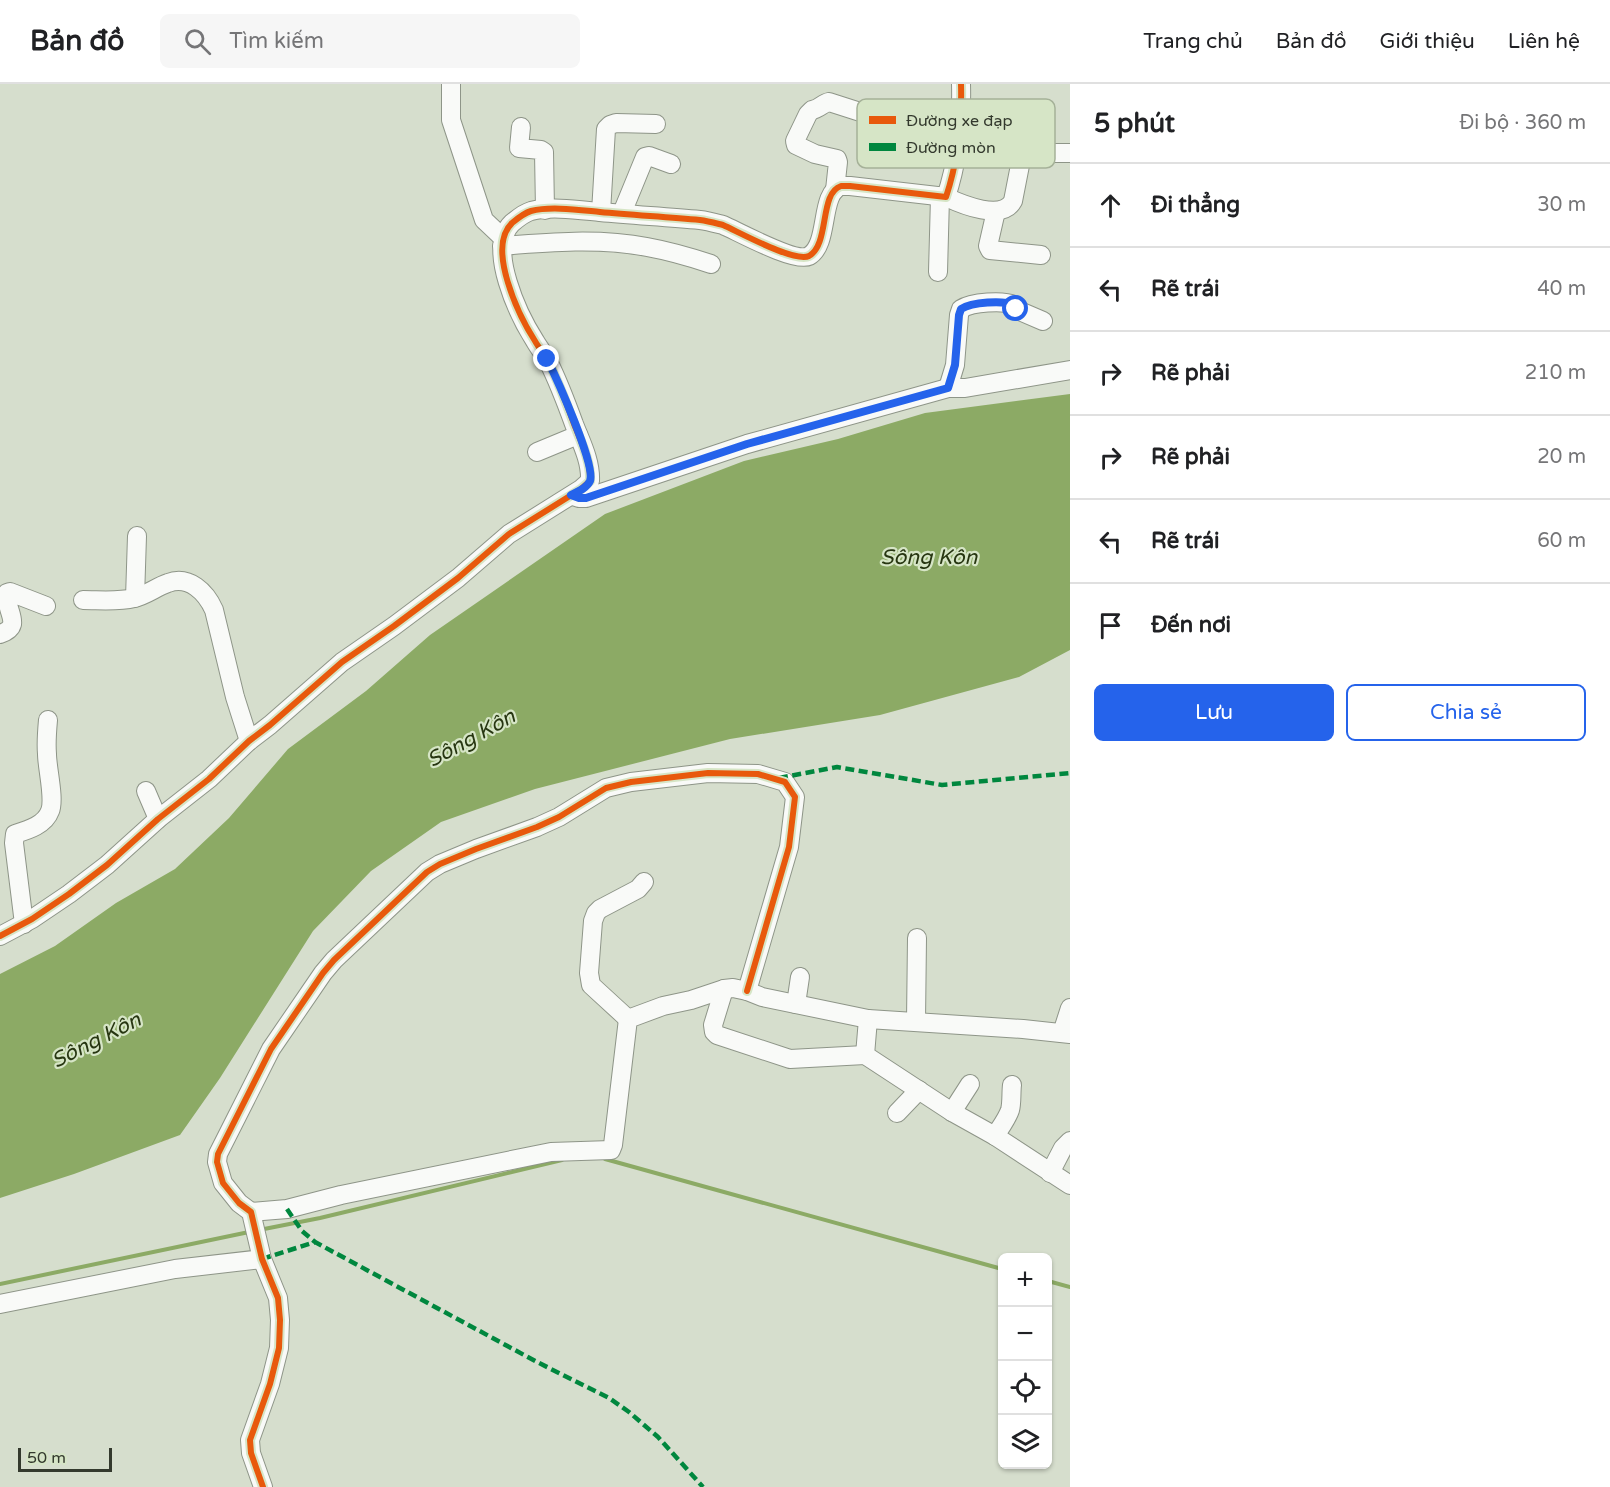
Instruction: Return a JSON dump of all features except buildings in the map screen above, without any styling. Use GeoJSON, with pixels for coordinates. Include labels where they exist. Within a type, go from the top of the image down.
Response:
{"type":"FeatureCollection","features":[{"type":"Feature","properties":{"kind":"street"},"geometry":{"type":"LineString","coordinates":[[451,84],[451,120],[484,220],[503,242],[612,242],[657,249],[711,264]]}},
{"type":"Feature","properties":{"kind":"street"},"geometry":{"type":"LineString","coordinates":[[961,84],[961,99]]}},
{"type":"Feature","properties":{"kind":"street"},"geometry":{"type":"LineString","coordinates":[[0,936],[24,924],[107,865],[342,662],[458,578],[509,534],[586,486],[590,481],[588,464],[561,388],[547,359],[523,320],[512,294],[504,264],[503,242],[506,229],[530,211],[545,210],[612,213],[712,222],[782,252],[802,258],[810,255],[817,247],[828,203],[835,190],[838,162],[837,159],[815,154],[796,146],[795,141],[808,114],[826,103],[857,111]]}},
{"type":"Feature","properties":{"kind":"street"},"geometry":{"type":"LineString","coordinates":[[612,242],[606,129],[616,123],[656,124]]}},
{"type":"Feature","properties":{"kind":"street"},"geometry":{"type":"LineString","coordinates":[[521,127],[519,148],[544,152],[545,210]]}},
{"type":"Feature","properties":{"kind":"street"},"geometry":{"type":"LineString","coordinates":[[612,213],[645,157],[649,156],[671,164]]}},
{"type":"Feature","properties":{"kind":"street"},"geometry":{"type":"LineString","coordinates":[[938,272],[943,197],[952,168]]}},
{"type":"Feature","properties":{"kind":"street"},"geometry":{"type":"LineString","coordinates":[[835,190],[841,186],[850,186],[943,197],[965,206],[1004,211],[1013,201],[1019,168]]}},
{"type":"Feature","properties":{"kind":"street"},"geometry":{"type":"LineString","coordinates":[[996,211],[988,246],[990,250],[1041,255]]}},
{"type":"Feature","properties":{"kind":"street"},"geometry":{"type":"LineString","coordinates":[[948,388],[955,365],[961,309],[974,304],[1006,302],[1014,305],[1020,312],[1043,321]]}},
{"type":"Feature","properties":{"kind":"street"},"geometry":{"type":"LineString","coordinates":[[571,495],[586,498],[747,444],[948,388],[965,388],[1070,370]]}},
{"type":"Feature","properties":{"kind":"street"},"geometry":{"type":"LineString","coordinates":[[537,452],[578,435]]}},
{"type":"Feature","properties":{"kind":"street"},"geometry":{"type":"LineString","coordinates":[[135,598],[136,536]]}},
{"type":"Feature","properties":{"kind":"street"},"geometry":{"type":"LineString","coordinates":[[83,600],[135,598],[177,580],[187,581],[196,586],[209,599],[214,610],[225,661],[249,741]]}},
{"type":"Feature","properties":{"kind":"street"},"geometry":{"type":"LineString","coordinates":[[0,634],[12,628],[13,624],[9,613],[7,593],[10,592],[46,606]]}},
{"type":"Feature","properties":{"kind":"street"},"geometry":{"type":"LineString","coordinates":[[24,924],[14,843],[8,831],[33,828],[50,812],[48,720]]}},
{"type":"Feature","properties":{"kind":"street"},"geometry":{"type":"LineString","coordinates":[[264,1487],[251,1453],[250,1440],[270,1384],[279,1348],[278,1298],[262,1260],[252,1216],[223,1183],[217,1162],[218,1154],[271,1049],[334,960],[427,872],[476,849],[537,827],[606,788],[631,782],[708,773],[758,774],[785,782],[795,797],[789,847],[747,991]]}},
{"type":"Feature","properties":{"kind":"street"},"geometry":{"type":"LineString","coordinates":[[146,791],[158,819]]}},
{"type":"Feature","properties":{"kind":"street"},"geometry":{"type":"LineString","coordinates":[[628,1019],[591,985],[589,973],[593,921],[600,909],[638,889],[644,882]]}},
{"type":"Feature","properties":{"kind":"street"},"geometry":{"type":"LineString","coordinates":[[916,1021],[917,938]]}},
{"type":"Feature","properties":{"kind":"street"},"geometry":{"type":"LineString","coordinates":[[796,1004],[800,977]]}},
{"type":"Feature","properties":{"kind":"street"},"geometry":{"type":"LineString","coordinates":[[628,1019],[663,1006],[733,988],[762,998],[868,1019],[1066,1034],[1070,1008]]}},
{"type":"Feature","properties":{"kind":"street"},"geometry":{"type":"LineString","coordinates":[[724,989],[713,1025],[717,1035],[790,1059],[865,1054],[952,1112],[995,1136],[1070,1185]]}},
{"type":"Feature","properties":{"kind":"street"},"geometry":{"type":"LineString","coordinates":[[252,1216],[341,1195],[551,1152],[610,1150],[613,1145],[628,1019]]}},
{"type":"Feature","properties":{"kind":"street"},"geometry":{"type":"LineString","coordinates":[[865,1054],[868,1019]]}},
{"type":"Feature","properties":{"kind":"street"},"geometry":{"type":"LineString","coordinates":[[952,1112],[970,1084]]}},
{"type":"Feature","properties":{"kind":"street"},"geometry":{"type":"LineString","coordinates":[[995,1136],[1009,1112],[1012,1085]]}},
{"type":"Feature","properties":{"kind":"street"},"geometry":{"type":"LineString","coordinates":[[897,1113],[919,1090]]}},
{"type":"Feature","properties":{"kind":"street"},"geometry":{"type":"LineString","coordinates":[[1050,1173],[1063,1148],[1070,1141]]}},
{"type":"Feature","properties":{"kind":"street"},"geometry":{"type":"LineString","coordinates":[[0,1304],[175,1269],[262,1260]]}},
{"type":"Feature","properties":{"kind":"water","name":"Sông Kôn"},"geometry":{"type":"Polygon","coordinates":[[[1070,394],[1070,650],[1019,677],[880,715],[730,739],[535,789],[441,822],[371,871],[313,931],[220,1078],[180,1135],[0,1198],[0,974],[55,946],[116,903],[175,869],[229,818],[288,749],[366,691],[430,635],[605,514],[744,461],[838,439],[925,413],[1070,394]]]}},
{"type":"Feature","properties":{"kind":"waterway"},"geometry":{"type":"LineString","coordinates":[[605,1159],[998,1268]]}},
{"type":"Feature","properties":{"kind":"waterway"},"geometry":{"type":"LineString","coordinates":[[259,1230],[320,1218],[562,1160]]}},
{"type":"Feature","properties":{"kind":"waterway"},"geometry":{"type":"LineString","coordinates":[[0,1284],[249,1232]]}},
{"type":"Feature","properties":{"kind":"waterway"},"geometry":{"type":"LineString","coordinates":[[1052,1282],[1070,1287]]}},
{"type":"Feature","properties":{"kind":"marked path"},"geometry":{"type":"LineString","coordinates":[[779,778],[837,767],[942,785],[1070,773]]}},
{"type":"Feature","properties":{"kind":"marked path"},"geometry":{"type":"LineString","coordinates":[[287,1209],[302,1231],[315,1242]]}},
{"type":"Feature","properties":{"kind":"marked path"},"geometry":{"type":"LineString","coordinates":[[262,1259],[315,1242],[537,1362],[609,1398],[658,1437],[703,1487]]}},
{"type":"Feature","properties":{"kind":"cycle path"},"geometry":{"type":"LineString","coordinates":[[961,84],[961,99]]}},
{"type":"Feature","properties":{"kind":"cycle path"},"geometry":{"type":"LineString","coordinates":[[0,936],[32,919],[107,865],[342,662],[458,578],[509,534],[590,481],[585,452],[562,392],[548,361],[521,316],[508,282],[502,248],[505,234],[512,223],[523,214],[539,210],[574,209],[700,220],[723,225],[767,246],[802,257],[809,256],[816,250],[830,198],[841,186],[946,197],[954,168]]}},
{"type":"Feature","properties":{"kind":"cycle path"},"geometry":{"type":"LineString","coordinates":[[263,1487],[251,1453],[250,1440],[270,1384],[279,1348],[278,1298],[262,1259],[251,1212],[239,1203],[223,1183],[217,1162],[218,1154],[271,1049],[334,960],[427,872],[440,864],[559,817],[606,788],[631,782],[708,773],[758,774],[785,782],[795,797],[789,847],[747,991]]}},
{"type":"Feature","properties":{"kind":"route"},"geometry":{"type":"LineString","coordinates":[[547,359],[561,388],[590,472],[590,481],[586,486],[571,495],[586,498],[747,444],[948,388],[955,365],[961,309],[974,304],[1006,302],[1014,305],[1016,309]]}}]}
